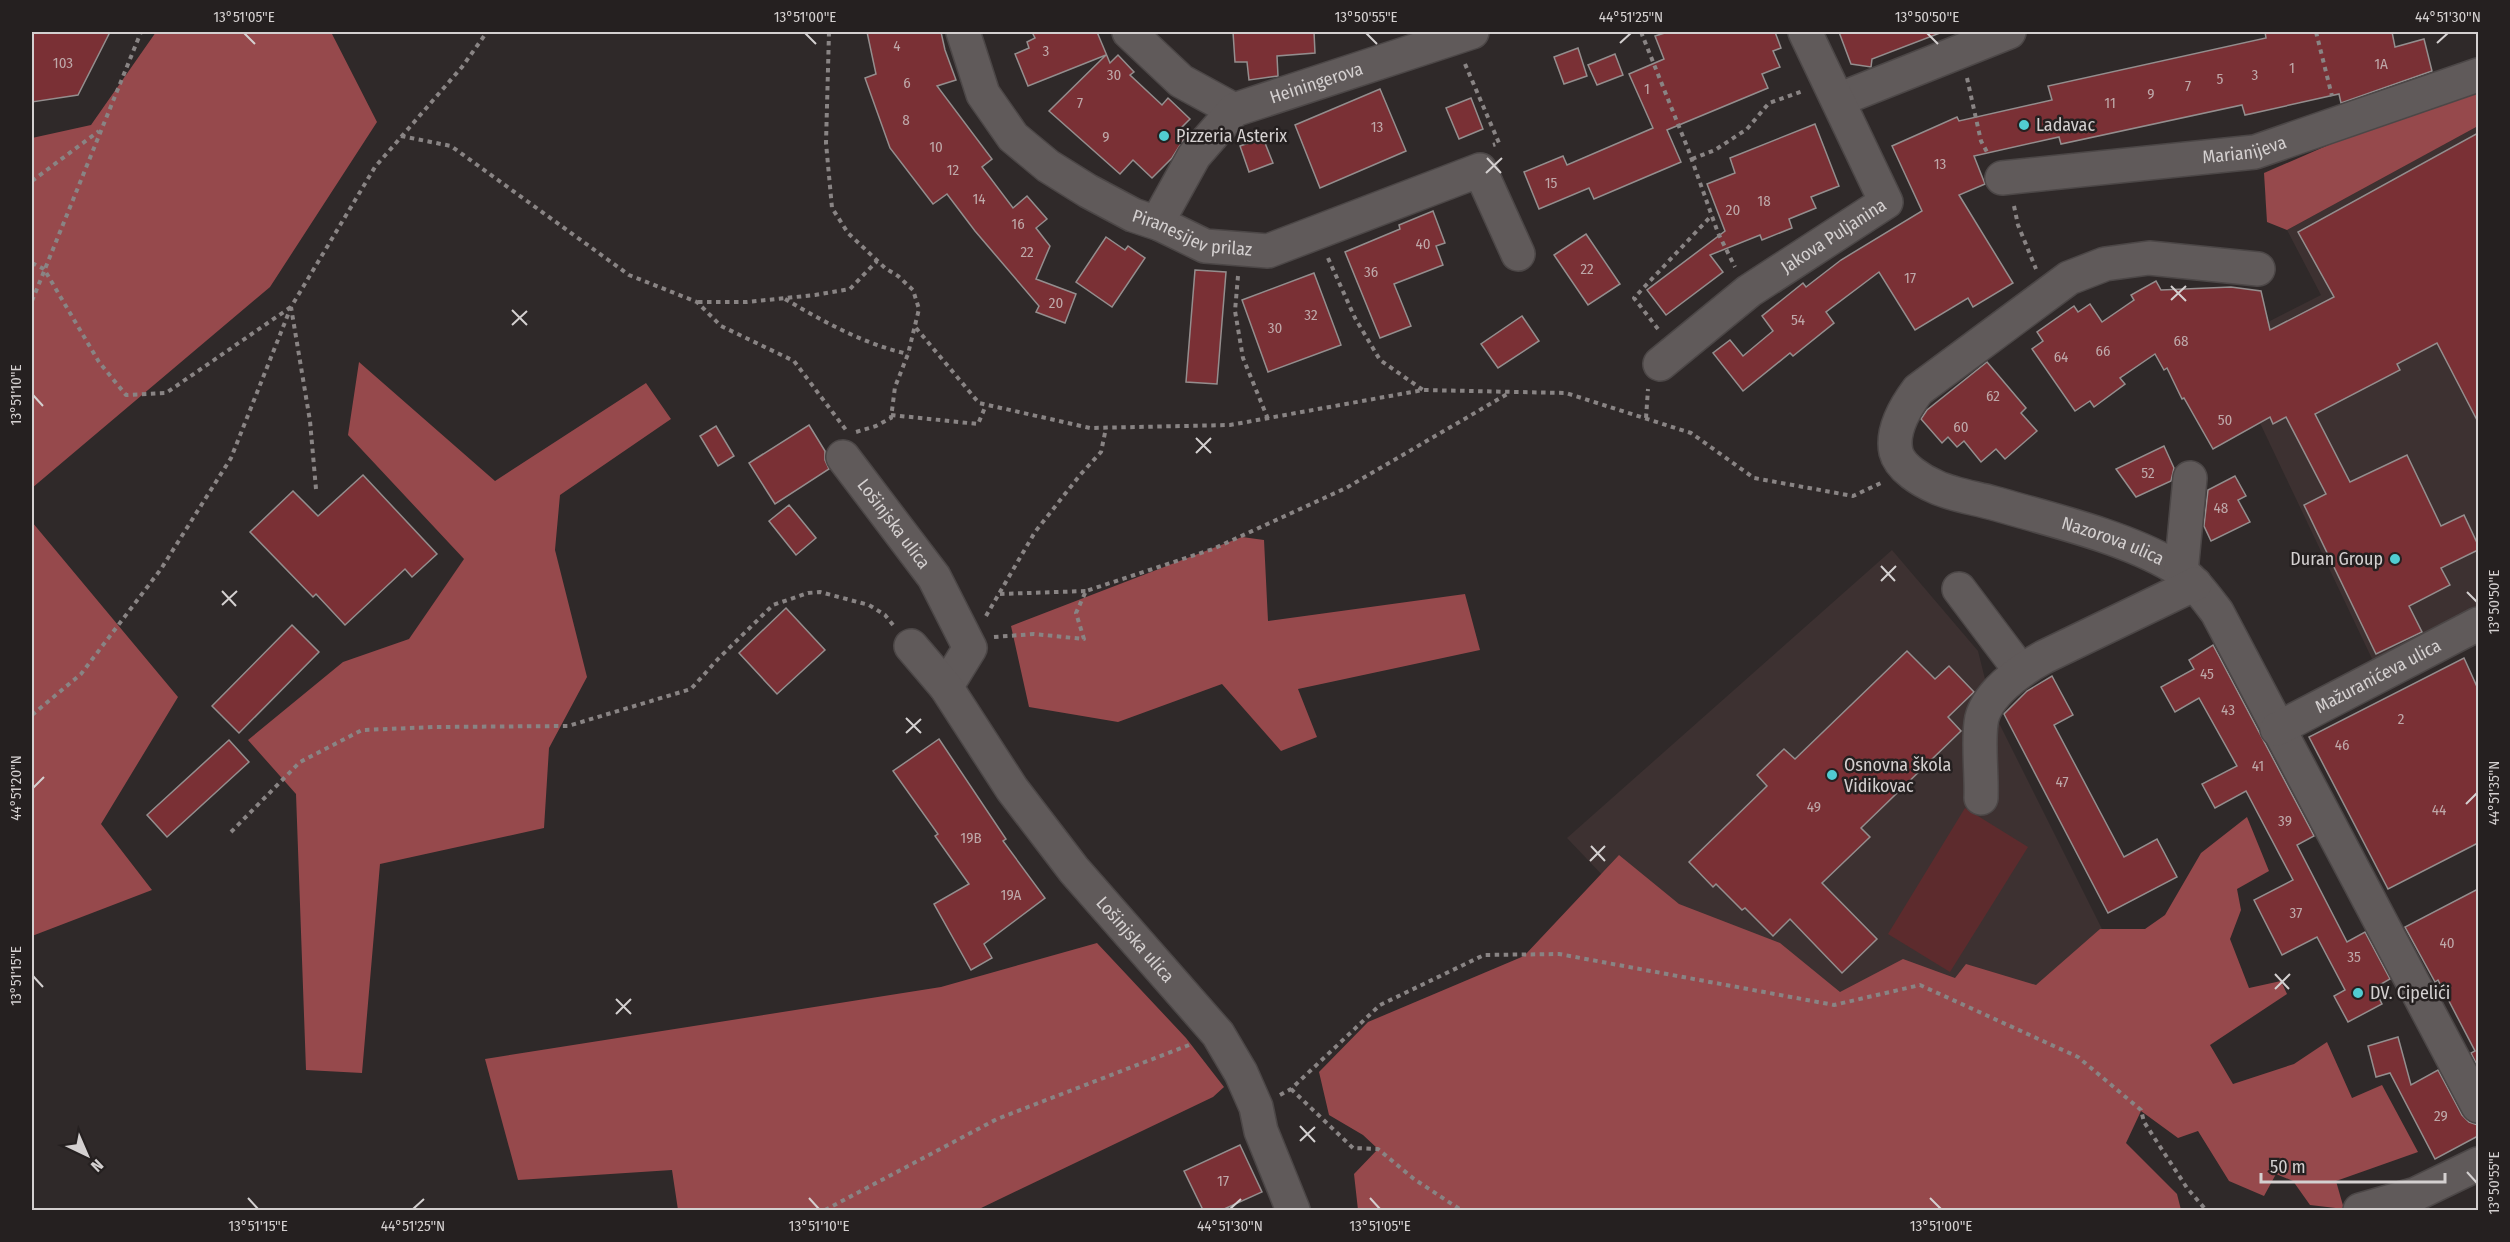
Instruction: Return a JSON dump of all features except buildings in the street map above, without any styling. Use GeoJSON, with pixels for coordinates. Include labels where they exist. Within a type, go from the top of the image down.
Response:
{"type":"FeatureCollection","features":[{"type":"Feature","properties":{"kind":"street","name":"Piranesijev prilaz"},"geometry":{"type":"LineString","coordinates":[[963,32],[983,94],[1013,137],[1048,166],[1088,191],[1133,215],[1160,224],[1205,246],[1268,251],[1479,170],[1518,254]]}},
{"type":"Feature","properties":{"kind":"street"},"geometry":{"type":"LineString","coordinates":[[1129,32],[1181,81],[1234,110],[1194,156],[1163,212],[1160,224]]}},
{"type":"Feature","properties":{"kind":"street","name":"Jakova Puljanina"},"geometry":{"type":"LineString","coordinates":[[1667,358],[1749,291],[1886,202],[1805,32]]}},
{"type":"Feature","properties":{"kind":"street"},"geometry":{"type":"LineString","coordinates":[[1833,91],[2009,32]]}},
{"type":"Feature","properties":{"kind":"street","name":"Heiningerova"},"geometry":{"type":"LineString","coordinates":[[1234,110],[1396,44],[1462,34]]}},
{"type":"Feature","properties":{"kind":"street","name":"Marianijeva"},"geometry":{"type":"LineString","coordinates":[[2008,191],[2255,152],[2478,75]]}},
{"type":"Feature","properties":{"kind":"street"},"geometry":{"type":"LineString","coordinates":[[1908,470],[1896,453],[1897,434],[1903,410],[1918,390],[2069,278],[2106,264],[2149,258],[2258,269]]}},
{"type":"Feature","properties":{"kind":"street","name":"Lošinjska ulica"},"geometry":{"type":"LineString","coordinates":[[847,447],[934,578],[969,640]]}},
{"type":"Feature","properties":{"kind":"street","name":"Nazorova ulica"},"geometry":{"type":"LineString","coordinates":[[1908,470],[1937,488],[2038,516],[2128,545],[2174,566],[2188,578],[2217,612],[2478,1106]]}},
{"type":"Feature","properties":{"kind":"street"},"geometry":{"type":"LineString","coordinates":[[1981,798],[1981,721],[1992,699],[2020,670],[2188,578],[2190,478]]}},
{"type":"Feature","properties":{"kind":"street"},"geometry":{"type":"LineString","coordinates":[[1959,589],[2020,670]]}},
{"type":"Feature","properties":{"kind":"street","name":"Mažuranićeva ulica"},"geometry":{"type":"LineString","coordinates":[[2277,729],[2478,624]]}},
{"type":"Feature","properties":{"kind":"street"},"geometry":{"type":"LineString","coordinates":[[946,687],[970,648],[969,640]]}},
{"type":"Feature","properties":{"kind":"street","name":"Lošinjska ulica"},"geometry":{"type":"LineString","coordinates":[[911,646],[946,687],[1012,789],[1074,870],[1218,1034],[1241,1073],[1256,1107],[1261,1131],[1293,1210]]}},
{"type":"Feature","properties":{"kind":"street"},"geometry":{"type":"LineString","coordinates":[[2360,1210],[2416,1194],[2478,1164]]}},
{"type":"Feature","properties":{"kind":"path"},"geometry":{"type":"LineString","coordinates":[[32,301],[99,130],[141,32]]}},
{"type":"Feature","properties":{"kind":"path"},"geometry":{"type":"LineString","coordinates":[[32,716],[81,674],[161,569],[231,458],[291,307],[375,167],[462,66],[487,32]]}},
{"type":"Feature","properties":{"kind":"path"},"geometry":{"type":"LineString","coordinates":[[401,136],[451,146],[629,275],[697,302],[721,326],[794,361],[847,447],[860,429],[882,424],[891,418],[896,387],[916,328],[919,309],[913,290],[877,261],[848,233],[832,208],[826,143],[829,32]]}},
{"type":"Feature","properties":{"kind":"path"},"geometry":{"type":"LineString","coordinates":[[1641,32],[1728,257]]}},
{"type":"Feature","properties":{"kind":"path"},"geometry":{"type":"LineString","coordinates":[[2316,32],[2328,82]]}},
{"type":"Feature","properties":{"kind":"path"},"geometry":{"type":"LineString","coordinates":[[1462,34],[1499,143],[1485,149]]}},
{"type":"Feature","properties":{"kind":"path"},"geometry":{"type":"LineString","coordinates":[[1692,159],[1715,150],[1747,129],[1769,103],[1833,91]]}},
{"type":"Feature","properties":{"kind":"path"},"geometry":{"type":"LineString","coordinates":[[1970,96],[1981,141]]}},
{"type":"Feature","properties":{"kind":"path"},"geometry":{"type":"LineString","coordinates":[[32,181],[99,130]]}},
{"type":"Feature","properties":{"kind":"path"},"geometry":{"type":"LineString","coordinates":[[2008,191],[2018,225],[2048,294]]}},
{"type":"Feature","properties":{"kind":"path"},"geometry":{"type":"LineString","coordinates":[[1667,358],[1634,298],[1712,215]]}},
{"type":"Feature","properties":{"kind":"path"},"geometry":{"type":"LineString","coordinates":[[1317,232],[1355,318],[1380,360],[1424,390]]}},
{"type":"Feature","properties":{"kind":"path"},"geometry":{"type":"LineString","coordinates":[[1240,249],[1235,311],[1243,358],[1268,419]]}},
{"type":"Feature","properties":{"kind":"path"},"geometry":{"type":"LineString","coordinates":[[697,302],[785,298],[850,289],[877,261]]}},
{"type":"Feature","properties":{"kind":"path"},"geometry":{"type":"LineString","coordinates":[[32,262],[44,269],[99,362],[126,395],[166,393],[291,307]]}},
{"type":"Feature","properties":{"kind":"path"},"geometry":{"type":"LineString","coordinates":[[785,298],[828,324],[884,349],[908,354]]}},
{"type":"Feature","properties":{"kind":"path"},"geometry":{"type":"LineString","coordinates":[[291,307],[310,422],[316,489]]}},
{"type":"Feature","properties":{"kind":"path"},"geometry":{"type":"LineString","coordinates":[[916,328],[979,403],[1090,428],[1230,425],[1424,390],[1566,393],[1691,433],[1754,478],[1853,496],[1908,470]]}},
{"type":"Feature","properties":{"kind":"path"},"geometry":{"type":"LineString","coordinates":[[1000,594],[1086,591],[1213,549],[1346,488],[1511,392]]}},
{"type":"Feature","properties":{"kind":"path"},"geometry":{"type":"LineString","coordinates":[[891,415],[978,424],[986,405]]}},
{"type":"Feature","properties":{"kind":"path"},"geometry":{"type":"LineString","coordinates":[[969,640],[1000,594],[1035,532],[1101,452],[1106,428]]}},
{"type":"Feature","properties":{"kind":"path"},"geometry":{"type":"LineString","coordinates":[[231,832],[300,762],[362,730],[568,726],[691,689],[773,605],[792,597],[820,591],[869,605],[885,615],[911,646]]}},
{"type":"Feature","properties":{"kind":"path"},"geometry":{"type":"LineString","coordinates":[[969,640],[1034,634],[1084,639],[1076,613],[1086,591]]}},
{"type":"Feature","properties":{"kind":"path"},"geometry":{"type":"LineString","coordinates":[[1256,1107],[1291,1089],[1380,1005],[1484,955],[1560,954],[1834,1005],[1920,985],[2078,1058],[2141,1110],[2144,1122],[2181,1179],[2206,1210]]}},
{"type":"Feature","properties":{"kind":"path"},"geometry":{"type":"LineString","coordinates":[[825,1210],[997,1119],[1218,1034]]}},
{"type":"Feature","properties":{"kind":"path"},"geometry":{"type":"LineString","coordinates":[[1291,1089],[1353,1148],[1378,1149],[1414,1179],[1461,1210]]}},
{"type":"Feature","properties":{"kind":"shaded area"},"geometry":{"type":"Polygon","coordinates":[[[156,32],[331,32],[377,122],[270,287],[32,488],[32,138],[91,125],[156,32]]]}},
{"type":"Feature","properties":{"kind":"shaded area"},"geometry":{"type":"Polygon","coordinates":[[[2478,84],[2478,126],[2287,230],[2267,222],[2264,173],[2409,110],[2478,84]]]}},
{"type":"Feature","properties":{"kind":"shaded area"},"geometry":{"type":"Polygon","coordinates":[[[2478,126],[2478,608],[2374,663],[2223,345],[2321,295],[2287,230],[2478,126]]]}},
{"type":"Feature","properties":{"kind":"shaded area"},"geometry":{"type":"Polygon","coordinates":[[[359,362],[495,481],[646,383],[671,419],[560,495],[555,550],[587,677],[549,748],[544,828],[380,864],[362,1073],[306,1070],[296,794],[248,740],[343,662],[409,639],[464,559],[348,435],[359,362]]]}},
{"type":"Feature","properties":{"kind":"shaded area"},"geometry":{"type":"Polygon","coordinates":[[[32,522],[178,697],[101,824],[152,890],[32,936],[32,522]]]}},
{"type":"Feature","properties":{"kind":"shaded area"},"geometry":{"type":"Polygon","coordinates":[[[1242,537],[1264,540],[1268,621],[1465,594],[1480,650],[1298,689],[1317,737],[1281,751],[1222,684],[1118,722],[1029,707],[1011,626],[1242,537]]]}},
{"type":"Feature","properties":{"kind":"shaded area","name":"Osnovna škola Vidikovac"},"geometry":{"type":"Polygon","coordinates":[[[1892,550],[1978,651],[1993,711],[2112,949],[2055,1040],[1683,960],[1567,838],[1892,550]]]}},
{"type":"Feature","properties":{"kind":"shaded area"},"geometry":{"type":"Polygon","coordinates":[[[1965,808],[2028,847],[1950,972],[1888,934],[1965,808]]]}},
{"type":"Feature","properties":{"kind":"shaded area"},"geometry":{"type":"Polygon","coordinates":[[[2247,817],[2269,871],[2237,889],[2241,910],[2230,939],[2249,988],[2281,981],[2287,994],[2210,1045],[2233,1084],[2294,1064],[2327,1042],[2352,1098],[2382,1085],[2418,1152],[2336,1181],[2344,1209],[2310,1205],[2293,1181],[2276,1174],[2264,1196],[2229,1181],[2198,1131],[2178,1138],[2141,1111],[2126,1143],[2177,1194],[2181,1210],[1358,1210],[1354,1174],[1378,1149],[1363,1135],[1329,1115],[1319,1072],[1368,1022],[1524,956],[1619,855],[1679,904],[1780,943],[1840,992],[1903,959],[1955,978],[1966,964],[2036,985],[2100,929],[2145,929],[2165,915],[2201,853],[2247,817]]]}},
{"type":"Feature","properties":{"kind":"shaded area"},"geometry":{"type":"Polygon","coordinates":[[[1097,943],[1186,1038],[1224,1087],[1213,1097],[977,1210],[678,1210],[672,1170],[518,1180],[485,1059],[941,987],[1097,943]]]}},
{"type":"Feature","properties":{"kind":"place","name":"Ladavac"},"geometry":{"type":"Point","coordinates":[2024,125]}},
{"type":"Feature","properties":{"kind":"place","name":"Pizzeria Asterix"},"geometry":{"type":"Point","coordinates":[1164,136]}},
{"type":"Feature","properties":{"kind":"place","name":"Duran Group"},"geometry":{"type":"Point","coordinates":[2395,559]}},
{"type":"Feature","properties":{"kind":"place","name":"Osnovna škola Vidikovac"},"geometry":{"type":"Point","coordinates":[1832,775]}},
{"type":"Feature","properties":{"kind":"place","name":"DV. Cipelići"},"geometry":{"type":"Point","coordinates":[2358,993]}}]}
